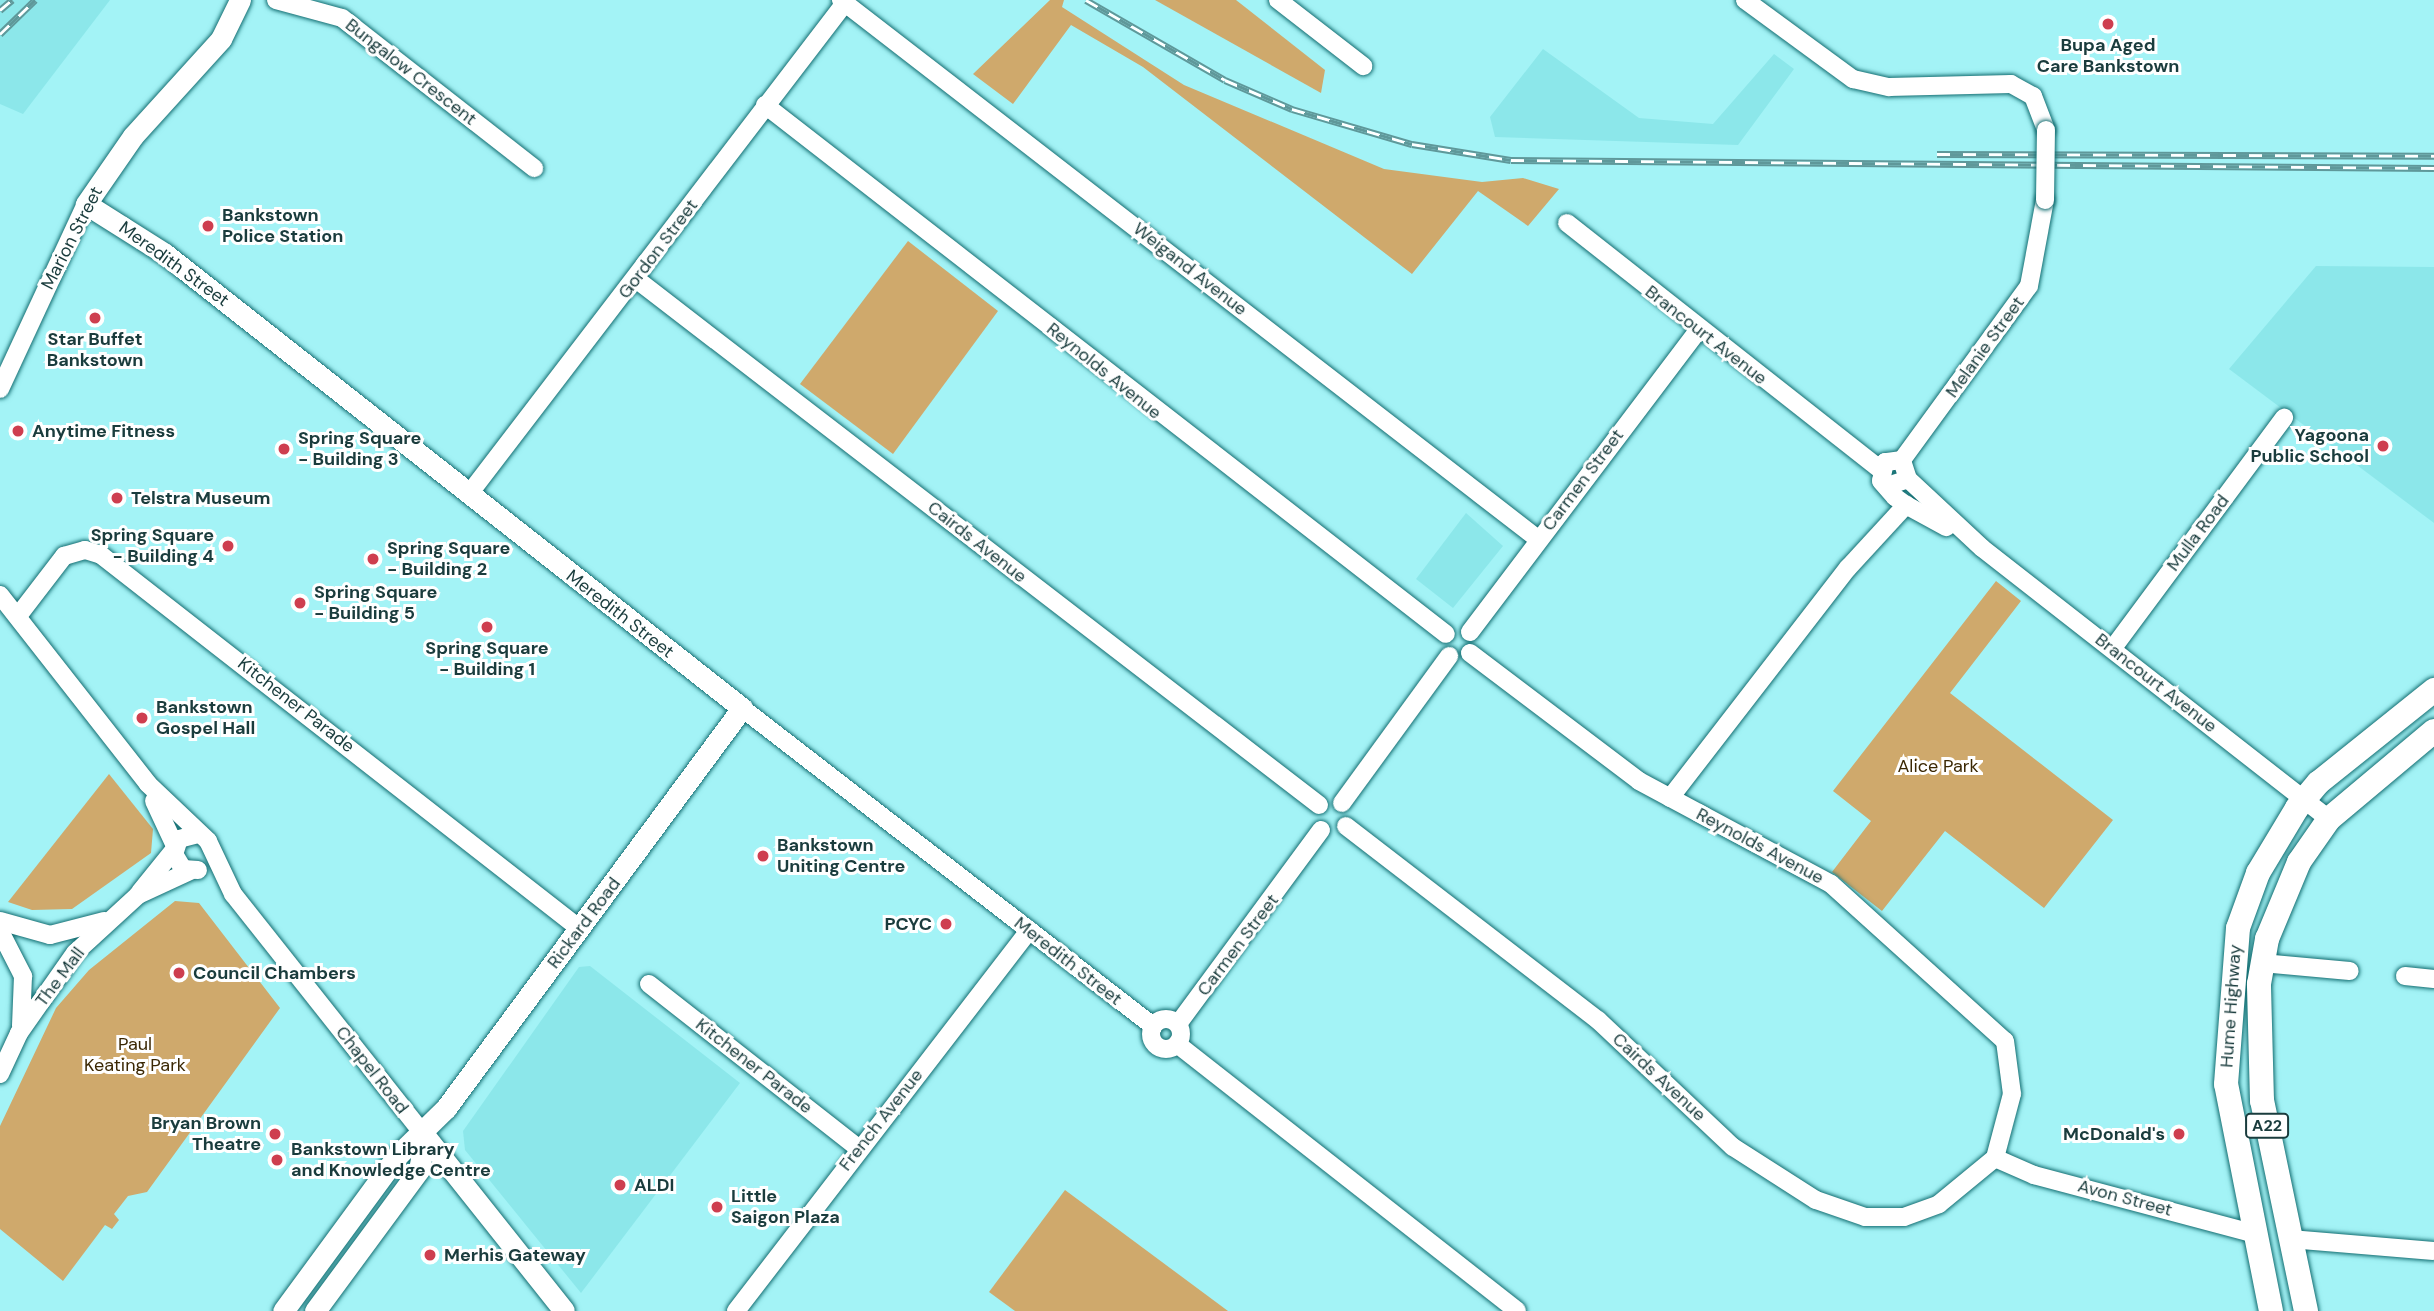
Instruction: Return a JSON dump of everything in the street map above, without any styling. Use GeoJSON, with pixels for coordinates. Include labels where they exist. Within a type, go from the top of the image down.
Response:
{"type":"FeatureCollection","features":[{"type":"Feature","properties":{"kind":"highway","name":"Hume Highway"},"geometry":{"type":"LineString","coordinates":[[2271,1311],[2227,1084],[2231,966],[2258,873],[2305,799],[2434,691]]}},
{"type":"Feature","properties":{"kind":"highway","name":"Hume Highway"},"geometry":{"type":"LineString","coordinates":[[2306,1311],[2262,1101],[2262,963],[2277,903],[2329,820],[2434,731]]}},
{"type":"Feature","properties":{"kind":"main road","name":"Marion Street"},"geometry":{"type":"LineString","coordinates":[[86,204],[133,136],[221,39],[240,0]]}},
{"type":"Feature","properties":{"kind":"main road","name":"Meredith Street"},"geometry":{"type":"LineString","coordinates":[[86,204],[165,254],[742,708]]}},
{"type":"Feature","properties":{"kind":"main road","name":"Rickard Road"},"geometry":{"type":"LineString","coordinates":[[283,1311],[397,1156],[425,1136],[742,708]]}},
{"type":"Feature","properties":{"kind":"main road","name":"Rickard Road"},"geometry":{"type":"LineString","coordinates":[[315,1311],[419,1170],[425,1136]]}},
{"type":"Feature","properties":{"kind":"main road","name":"Chapel Road"},"geometry":{"type":"LineString","coordinates":[[425,1136],[564,1311]]}},
{"type":"Feature","properties":{"kind":"street","name":"Bungalow Crescent"},"geometry":{"type":"LineString","coordinates":[[276,0],[342,18],[534,168]]}},
{"type":"Feature","properties":{"kind":"street"},"geometry":{"type":"LineString","coordinates":[[1278,0],[1363,66]]}},
{"type":"Feature","properties":{"kind":"street","name":"Melanie Street"},"geometry":{"type":"LineString","coordinates":[[1745,0],[1835,68],[1872,86],[2011,84],[2033,96],[2046,130],[2045,200],[2029,286],[1902,460]]}},
{"type":"Feature","properties":{"kind":"street","name":"Gordon Street"},"geometry":{"type":"LineString","coordinates":[[469,494],[636,279],[843,2]]}},
{"type":"Feature","properties":{"kind":"street","name":"Weigand Avenue"},"geometry":{"type":"LineString","coordinates":[[843,2],[1538,539]]}},
{"type":"Feature","properties":{"kind":"street","name":"Reynolds Avenue"},"geometry":{"type":"LineString","coordinates":[[765,105],[1446,634]]}},
{"type":"Feature","properties":{"kind":"street","name":"Marion Street"},"geometry":{"type":"LineString","coordinates":[[0,389],[86,204]]}},
{"type":"Feature","properties":{"kind":"street","name":"Brancourt Avenue"},"geometry":{"type":"LineString","coordinates":[[1567,223],[1698,330],[1880,469]]}},
{"type":"Feature","properties":{"kind":"street","name":"Cairds Avenue"},"geometry":{"type":"LineString","coordinates":[[636,279],[1319,805]]}},
{"type":"Feature","properties":{"kind":"street","name":"Carmen Street"},"geometry":{"type":"LineString","coordinates":[[1470,632],[1698,330]]}},
{"type":"Feature","properties":{"kind":"street","name":"Mulla Road"},"geometry":{"type":"LineString","coordinates":[[2113,648],[2284,418]]}},
{"type":"Feature","properties":{"kind":"street"},"geometry":{"type":"LineString","coordinates":[[1889,460],[1902,460],[1908,479],[1887,486],[1880,469],[1889,460]]}},
{"type":"Feature","properties":{"kind":"street","name":"Brancourt Avenue"},"geometry":{"type":"LineString","coordinates":[[1908,479],[1982,548],[2113,648],[2329,820]]}},
{"type":"Feature","properties":{"kind":"street","name":"Brancourt Avenue"},"geometry":{"type":"LineString","coordinates":[[1887,486],[1906,505],[1982,548]]}},
{"type":"Feature","properties":{"kind":"street"},"geometry":{"type":"LineString","coordinates":[[1670,798],[1885,525],[1906,505]]}},
{"type":"Feature","properties":{"kind":"street","name":"Kitchener Parade"},"geometry":{"type":"LineString","coordinates":[[18,616],[64,556],[85,550],[101,555],[580,929]]}},
{"type":"Feature","properties":{"kind":"street"},"geometry":{"type":"LineString","coordinates":[[0,595],[148,784],[198,834],[212,852],[206,866],[191,871],[178,864],[175,848],[148,784]]}},
{"type":"Feature","properties":{"kind":"street"},"geometry":{"type":"LineString","coordinates":[[1342,803],[1319,805],[1314,818],[1321,830],[1334,834],[1346,826],[1342,803],[1450,656],[1470,653],[1470,632],[1457,627],[1446,634],[1450,656]]}},
{"type":"Feature","properties":{"kind":"street","name":"Reynolds Avenue"},"geometry":{"type":"LineString","coordinates":[[1470,653],[1670,798],[1831,884],[2005,1041],[2012,1094],[1995,1157]]}},
{"type":"Feature","properties":{"kind":"street","name":"Meredith Street"},"geometry":{"type":"LineString","coordinates":[[742,708],[1153,1026],[1156,1046],[1177,1044]]}},
{"type":"Feature","properties":{"kind":"street","name":"Cairds Avenue"},"geometry":{"type":"LineString","coordinates":[[1346,826],[1598,1020],[1733,1147],[1816,1200],[1865,1217],[1903,1217],[1939,1204],[1995,1157]]}},
{"type":"Feature","properties":{"kind":"street","name":"Carmen Street"},"geometry":{"type":"LineString","coordinates":[[1178,1024],[1321,830]]}},
{"type":"Feature","properties":{"kind":"street"},"geometry":{"type":"LineString","coordinates":[[175,848],[186,835],[198,834]]}},
{"type":"Feature","properties":{"kind":"street","name":"The Mall"},"geometry":{"type":"LineString","coordinates":[[0,1074],[19,1033],[60,971],[107,920],[138,895],[175,848]]}},
{"type":"Feature","properties":{"kind":"street","name":"Chapel Road"},"geometry":{"type":"LineString","coordinates":[[212,852],[233,894],[425,1136]]}},
{"type":"Feature","properties":{"kind":"street","name":"The Mall"},"geometry":{"type":"LineString","coordinates":[[138,895],[191,871]]}},
{"type":"Feature","properties":{"kind":"street","name":"Chapel Road"},"geometry":{"type":"LineString","coordinates":[[191,871],[233,894]]}},
{"type":"Feature","properties":{"kind":"street"},"geometry":{"type":"LineString","coordinates":[[0,921],[50,935],[107,920]]}},
{"type":"Feature","properties":{"kind":"street","name":"French Avenue"},"geometry":{"type":"LineString","coordinates":[[736,1311],[858,1148],[1029,931]]}},
{"type":"Feature","properties":{"kind":"street"},"geometry":{"type":"LineString","coordinates":[[0,932],[23,976],[19,1033]]}},
{"type":"Feature","properties":{"kind":"street"},"geometry":{"type":"LineString","coordinates":[[2262,963],[2350,971]]}},
{"type":"Feature","properties":{"kind":"street"},"geometry":{"type":"LineString","coordinates":[[2405,976],[2434,979]]}},
{"type":"Feature","properties":{"kind":"street","name":"Kitchener Parade"},"geometry":{"type":"LineString","coordinates":[[649,984],[858,1148]]}},
{"type":"Feature","properties":{"kind":"street"},"geometry":{"type":"LineString","coordinates":[[1153,1026],[1162,1019],[1178,1024],[1177,1044],[1517,1311]]}},
{"type":"Feature","properties":{"kind":"street","name":"Avon Street"},"geometry":{"type":"LineString","coordinates":[[1995,1157],[2034,1175],[2256,1234]]}},
{"type":"Feature","properties":{"kind":"street"},"geometry":{"type":"LineString","coordinates":[[2290,1239],[2434,1251]]}},
{"type":"Feature","properties":{"kind":"shaded area"},"geometry":{"type":"Polygon","coordinates":[[[0,0],[110,0],[23,114],[0,104],[0,0]]]}},
{"type":"Feature","properties":{"kind":"shaded area"},"geometry":{"type":"Polygon","coordinates":[[[1543,49],[1639,118],[1713,124],[1774,54],[1794,69],[1738,145],[1495,137],[1490,117],[1543,49]]]}},
{"type":"Feature","properties":{"kind":"shaded area","name":"Yagoona Public School"},"geometry":{"type":"Polygon","coordinates":[[[2316,266],[2434,267],[2434,523],[2229,369],[2316,266]]]}},
{"type":"Feature","properties":{"kind":"shaded area"},"geometry":{"type":"Polygon","coordinates":[[[1466,513],[1503,546],[1453,608],[1416,579],[1466,513]]]}},
{"type":"Feature","properties":{"kind":"shaded area"},"geometry":{"type":"Polygon","coordinates":[[[590,966],[740,1083],[581,1293],[465,1150],[463,1131],[579,967],[590,966]]]}},
{"type":"Feature","properties":{"kind":"green space"},"geometry":{"type":"Polygon","coordinates":[[[1050,0],[1064,0],[1062,7],[1184,85],[1384,169],[1482,182],[1523,178],[1559,189],[1528,226],[1478,191],[1412,274],[1143,67],[1071,25],[1013,104],[973,74],[1050,0]]]}},
{"type":"Feature","properties":{"kind":"green space"},"geometry":{"type":"Polygon","coordinates":[[[1155,0],[1236,0],[1325,70],[1321,93],[1155,0]]]}},
{"type":"Feature","properties":{"kind":"green space"},"geometry":{"type":"Polygon","coordinates":[[[908,241],[998,311],[893,454],[800,384],[908,241]]]}},
{"type":"Feature","properties":{"kind":"green space","name":"Alice Park"},"geometry":{"type":"Polygon","coordinates":[[[1996,581],[2021,601],[1950,693],[2113,820],[2044,908],[1945,831],[1882,911],[1832,872],[1871,821],[1833,791],[1996,581]]]}},
{"type":"Feature","properties":{"kind":"green space"},"geometry":{"type":"Polygon","coordinates":[[[109,774],[153,829],[151,853],[72,909],[32,910],[8,902],[109,774]]]}},
{"type":"Feature","properties":{"kind":"green space","name":"Paul Keating Park"},"geometry":{"type":"Polygon","coordinates":[[[175,901],[199,903],[280,1008],[147,1192],[128,1196],[114,1214],[119,1220],[112,1229],[105,1225],[63,1281],[0,1229],[0,1126],[56,1008],[89,970],[175,901]]]}},
{"type":"Feature","properties":{"kind":"green space"},"geometry":{"type":"Polygon","coordinates":[[[1065,1190],[1228,1311],[1015,1311],[989,1292],[1065,1190]]]}},
{"type":"Feature","properties":{"kind":"railway"},"geometry":{"type":"LineString","coordinates":[[0,10],[12,0]]}},
{"type":"Feature","properties":{"kind":"railway"},"geometry":{"type":"LineString","coordinates":[[0,34],[35,0]]}},
{"type":"Feature","properties":{"kind":"railway"},"geometry":{"type":"LineString","coordinates":[[1086,0],[1225,80],[1292,109],[1412,144],[1511,160],[2434,168]]}},
{"type":"Feature","properties":{"kind":"railway"},"geometry":{"type":"LineString","coordinates":[[1937,154],[2434,156]]}},
{"type":"Feature","properties":{"kind":"place","name":"Bupa Aged Care Bankstown"},"geometry":{"type":"Point","coordinates":[2108,24]}},
{"type":"Feature","properties":{"kind":"place","name":"Bankstown Police Station"},"geometry":{"type":"Point","coordinates":[208,226]}},
{"type":"Feature","properties":{"kind":"place","name":"Star Buffet Bankstown"},"geometry":{"type":"Point","coordinates":[95,318]}},
{"type":"Feature","properties":{"kind":"place","name":"Anytime Fitness"},"geometry":{"type":"Point","coordinates":[18,431]}},
{"type":"Feature","properties":{"kind":"place","name":"Yagoona Public School"},"geometry":{"type":"Point","coordinates":[2383,446]}},
{"type":"Feature","properties":{"kind":"place","name":"Spring Square - Building 3"},"geometry":{"type":"Point","coordinates":[284,449]}},
{"type":"Feature","properties":{"kind":"place","name":"Telstra Museum"},"geometry":{"type":"Point","coordinates":[117,498]}},
{"type":"Feature","properties":{"kind":"place","name":"Spring Square - Building 4"},"geometry":{"type":"Point","coordinates":[228,546]}},
{"type":"Feature","properties":{"kind":"place","name":"Spring Square - Building 2"},"geometry":{"type":"Point","coordinates":[373,559]}},
{"type":"Feature","properties":{"kind":"place","name":"Spring Square - Building 5"},"geometry":{"type":"Point","coordinates":[300,603]}},
{"type":"Feature","properties":{"kind":"place","name":"Spring Square - Building 1"},"geometry":{"type":"Point","coordinates":[487,627]}},
{"type":"Feature","properties":{"kind":"place","name":"Bankstown Gospel Hall"},"geometry":{"type":"Point","coordinates":[142,718]}},
{"type":"Feature","properties":{"kind":"place","name":"Bankstown Uniting Centre"},"geometry":{"type":"Point","coordinates":[763,856]}},
{"type":"Feature","properties":{"kind":"place","name":"PCYC"},"geometry":{"type":"Point","coordinates":[946,924]}},
{"type":"Feature","properties":{"kind":"place","name":"Council Chambers"},"geometry":{"type":"Point","coordinates":[179,973]}},
{"type":"Feature","properties":{"kind":"place","name":"Bryan Brown Theatre"},"geometry":{"type":"Point","coordinates":[275,1134]}},
{"type":"Feature","properties":{"kind":"place","name":"McDonald's"},"geometry":{"type":"Point","coordinates":[2179,1134]}},
{"type":"Feature","properties":{"kind":"place","name":"Bankstown Library and Knowledge Centre"},"geometry":{"type":"Point","coordinates":[277,1160]}},
{"type":"Feature","properties":{"kind":"place","name":"ALDI"},"geometry":{"type":"Point","coordinates":[620,1185]}},
{"type":"Feature","properties":{"kind":"place","name":"Little Saigon Plaza"},"geometry":{"type":"Point","coordinates":[717,1207]}},
{"type":"Feature","properties":{"kind":"place","name":"Merhis Gateway"},"geometry":{"type":"Point","coordinates":[430,1255]}}]}
